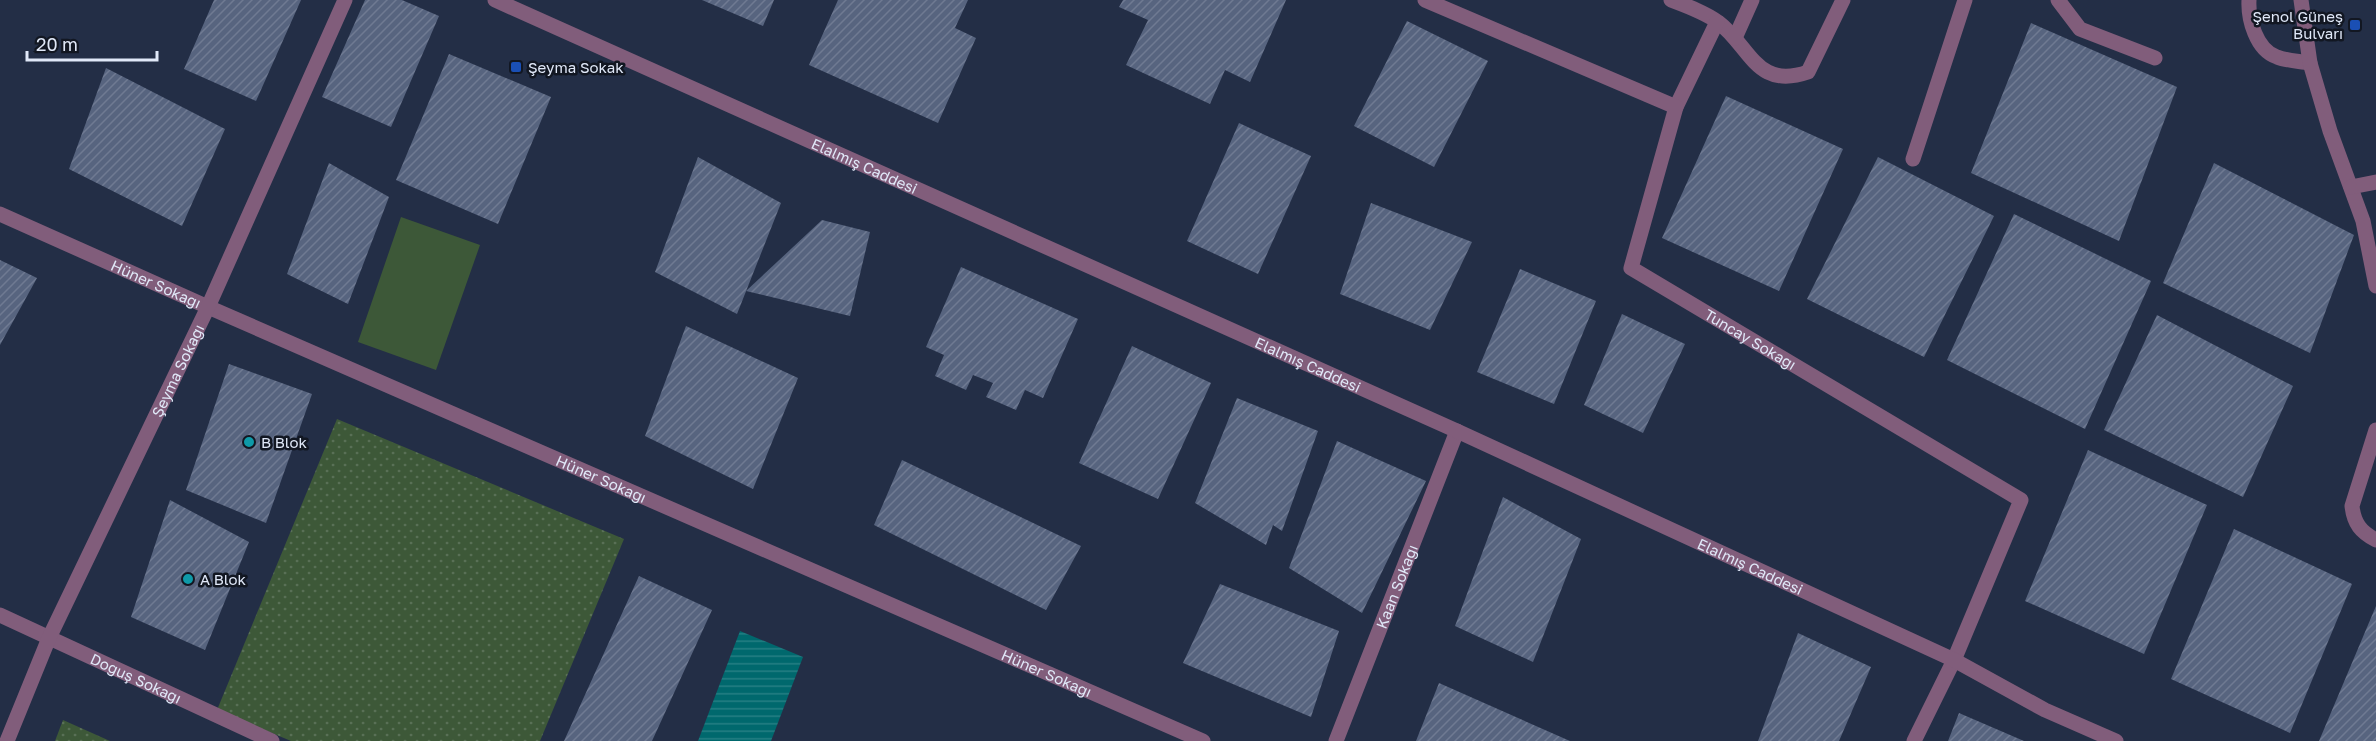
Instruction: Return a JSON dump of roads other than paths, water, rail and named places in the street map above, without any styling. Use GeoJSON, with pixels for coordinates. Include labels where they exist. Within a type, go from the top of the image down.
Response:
{"type":"FeatureCollection","features":[{"type":"Feature","properties":{"kind":"street","name":"Şeyma Sokağı"},"geometry":{"type":"LineString","coordinates":[[7,741],[50,638],[208,307],[345,0]]}},
{"type":"Feature","properties":{"kind":"street","name":"Elalmış Caddesi"},"geometry":{"type":"LineString","coordinates":[[495,0],[1457,431],[1954,660],[2045,710],[2116,741]]}},
{"type":"Feature","properties":{"kind":"street"},"geometry":{"type":"LineString","coordinates":[[1425,0],[1676,107],[1717,22]]}},
{"type":"Feature","properties":{"kind":"street"},"geometry":{"type":"LineString","coordinates":[[1671,0],[1695,8],[1717,22],[1759,68],[1785,77],[1809,72],[1843,0]]}},
{"type":"Feature","properties":{"kind":"street"},"geometry":{"type":"LineString","coordinates":[[1734,38],[1752,0]]}},
{"type":"Feature","properties":{"kind":"street"},"geometry":{"type":"LineString","coordinates":[[1913,159],[1965,0]]}},
{"type":"Feature","properties":{"kind":"street"},"geometry":{"type":"LineString","coordinates":[[2058,0],[2080,29],[2155,58]]}},
{"type":"Feature","properties":{"kind":"street"},"geometry":{"type":"LineString","coordinates":[[2249,0],[2252,25],[2259,40],[2269,53],[2278,58],[2310,63]]}},
{"type":"Feature","properties":{"kind":"street"},"geometry":{"type":"LineString","coordinates":[[2301,0],[2310,63],[2330,131],[2363,221],[2376,286]]}},
{"type":"Feature","properties":{"kind":"street","name":"Tuncay Sokağı"},"geometry":{"type":"LineString","coordinates":[[1676,107],[1631,268],[2021,500],[1954,660],[1914,741]]}},
{"type":"Feature","properties":{"kind":"street"},"geometry":{"type":"LineString","coordinates":[[2351,187],[2376,182]]}},
{"type":"Feature","properties":{"kind":"street","name":"Hüner Sokağı"},"geometry":{"type":"LineString","coordinates":[[0,214],[1203,741]]}},
{"type":"Feature","properties":{"kind":"street"},"geometry":{"type":"LineString","coordinates":[[2376,430],[2352,506],[2359,528],[2376,540]]}},
{"type":"Feature","properties":{"kind":"street","name":"Kaan Sokağı"},"geometry":{"type":"LineString","coordinates":[[1336,741],[1457,431]]}},
{"type":"Feature","properties":{"kind":"street","name":"Doğuş Sokağı"},"geometry":{"type":"LineString","coordinates":[[0,615],[272,741]]}},
{"type":"Feature","properties":{"kind":"place","name":"Şenol Güneş Bulvarı"},"geometry":{"type":"Point","coordinates":[2355,25]}},
{"type":"Feature","properties":{"kind":"place","name":"Şeyma Sokak"},"geometry":{"type":"Point","coordinates":[516,67]}},
{"type":"Feature","properties":{"kind":"place","name":"B Blok"},"geometry":{"type":"Point","coordinates":[249,442]}},
{"type":"Feature","properties":{"kind":"place","name":"A Blok"},"geometry":{"type":"Point","coordinates":[188,579]}}]}
